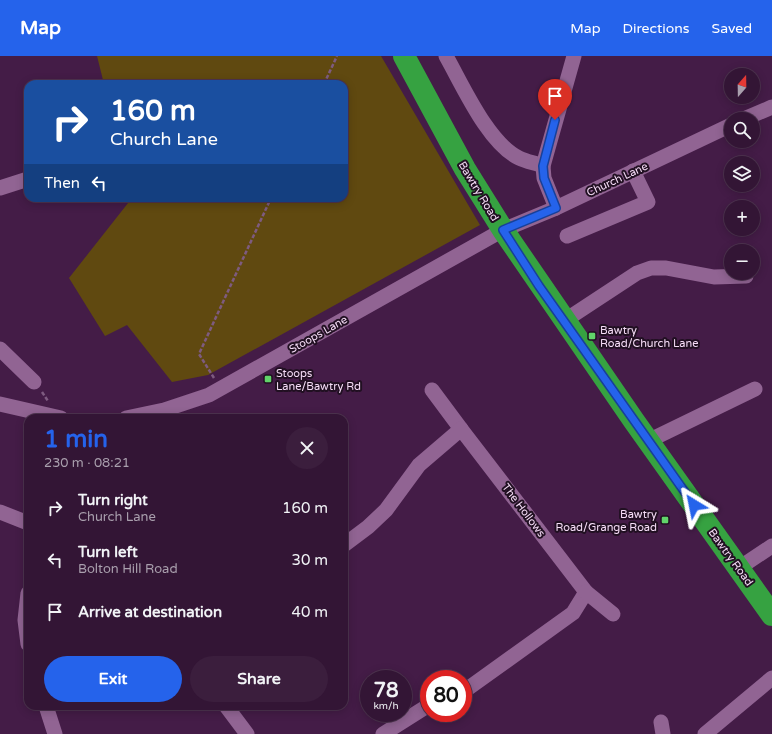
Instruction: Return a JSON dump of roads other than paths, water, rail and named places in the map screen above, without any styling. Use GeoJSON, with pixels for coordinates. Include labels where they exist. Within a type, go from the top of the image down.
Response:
{"type":"FeatureCollection","features":[{"type":"Feature","properties":{"kind":"highway","name":"Bawtry Road"},"geometry":{"type":"LineString","coordinates":[[404,56],[464,169],[503,230],[564,321],[772,615]]}},
{"type":"Feature","properties":{"kind":"street"},"geometry":{"type":"LineString","coordinates":[[446,56],[490,133],[505,149],[519,158],[543,166]]}},
{"type":"Feature","properties":{"kind":"street"},"geometry":{"type":"LineString","coordinates":[[556,208],[544,178],[543,166],[574,56]]}},
{"type":"Feature","properties":{"kind":"street"},"geometry":{"type":"LineString","coordinates":[[760,112],[772,107]]}},
{"type":"Feature","properties":{"kind":"street","name":"Church Lane"},"geometry":{"type":"LineString","coordinates":[[503,230],[556,208],[724,128]]}},
{"type":"Feature","properties":{"kind":"street"},"geometry":{"type":"LineString","coordinates":[[567,236],[648,202],[633,171]]}},
{"type":"Feature","properties":{"kind":"street"},"geometry":{"type":"LineString","coordinates":[[0,188],[24,180]]}},
{"type":"Feature","properties":{"kind":"street","name":"Stoops Lane"},"geometry":{"type":"LineString","coordinates":[[148,414],[190,403],[220,388],[503,230]]}},
{"type":"Feature","properties":{"kind":"street"},"geometry":{"type":"LineString","coordinates":[[564,321],[637,273],[651,268],[666,268],[714,277],[724,277]]}},
{"type":"Feature","properties":{"kind":"street"},"geometry":{"type":"LineString","coordinates":[[0,349],[34,382]]}},
{"type":"Feature","properties":{"kind":"street"},"geometry":{"type":"LineString","coordinates":[[648,441],[755,389]]}},
{"type":"Feature","properties":{"kind":"street","name":"The Hollows"},"geometry":{"type":"LineString","coordinates":[[432,390],[586,592],[613,614]]}},
{"type":"Feature","properties":{"kind":"street"},"geometry":{"type":"LineString","coordinates":[[0,404],[43,414]]}},
{"type":"Feature","properties":{"kind":"street"},"geometry":{"type":"LineString","coordinates":[[348,542],[368,527],[386,510],[419,465],[461,429]]}},
{"type":"Feature","properties":{"kind":"street"},"geometry":{"type":"LineString","coordinates":[[0,512],[24,521]]}},
{"type":"Feature","properties":{"kind":"street"},"geometry":{"type":"LineString","coordinates":[[739,568],[772,546]]}},
{"type":"Feature","properties":{"kind":"street"},"geometry":{"type":"LineString","coordinates":[[472,685],[572,613],[586,592]]}},
{"type":"Feature","properties":{"kind":"street"},"geometry":{"type":"LineString","coordinates":[[705,734],[772,678]]}},
{"type":"Feature","properties":{"kind":"street"},"geometry":{"type":"LineString","coordinates":[[47,710],[55,734]]}},
{"type":"Feature","properties":{"kind":"street"},"geometry":{"type":"LineString","coordinates":[[229,710],[248,734]]}},
{"type":"Feature","properties":{"kind":"street"},"geometry":{"type":"LineString","coordinates":[[383,734],[420,711]]}},
{"type":"Feature","properties":{"kind":"place","name":"Bawtry Road/Church Lane"},"geometry":{"type":"Point","coordinates":[592,336]}},
{"type":"Feature","properties":{"kind":"place","name":"Stoops Lane/Bawtry Rd"},"geometry":{"type":"Point","coordinates":[268,379]}},
{"type":"Feature","properties":{"kind":"place","name":"Bawtry Road/Grange Road"},"geometry":{"type":"Point","coordinates":[665,520]}}]}
